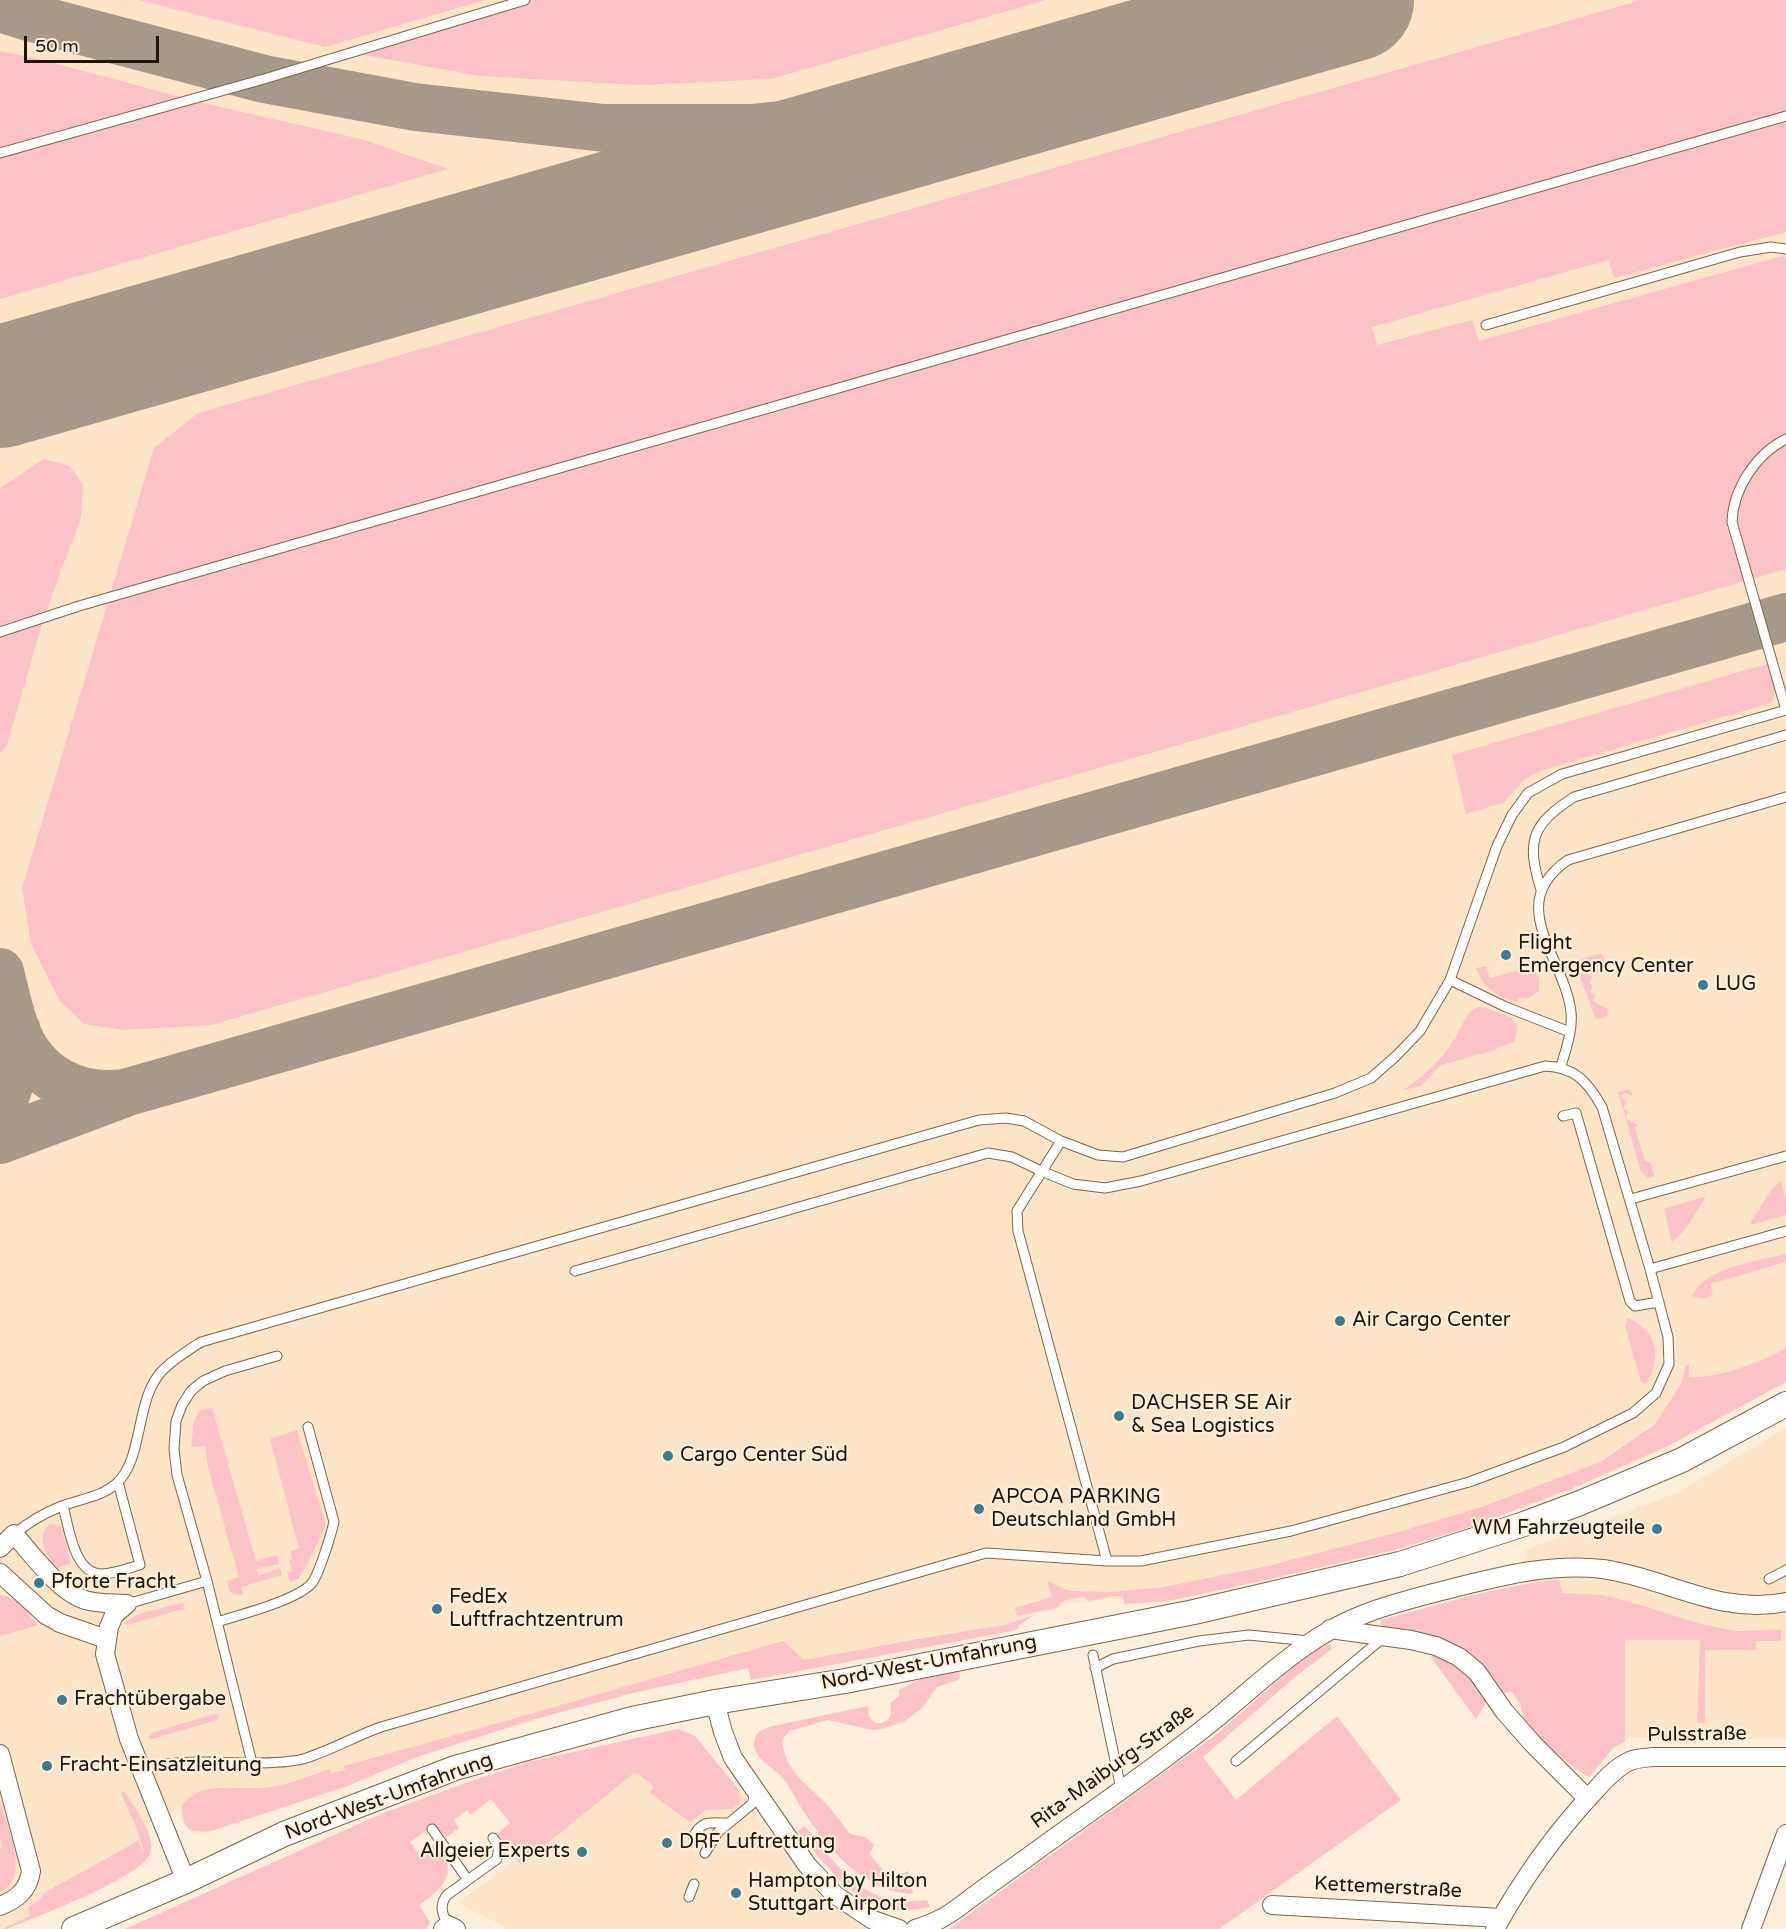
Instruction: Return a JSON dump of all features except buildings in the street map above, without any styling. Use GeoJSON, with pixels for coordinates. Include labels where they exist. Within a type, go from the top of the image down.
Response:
{"type":"FeatureCollection","features":[{"type":"Feature","properties":{"kind":"main road","name":"Nord-West-Umfahrung"},"geometry":{"type":"LineString","coordinates":[[74,1929],[186,1881],[284,1834],[455,1768],[632,1719],[715,1702],[857,1678],[1194,1612],[1400,1564],[1503,1531],[1580,1503],[1682,1460],[1786,1404]]}},
{"type":"Feature","properties":{"kind":"street"},"geometry":{"type":"LineString","coordinates":[[0,1548],[14,1533],[57,1581],[70,1592],[84,1599],[127,1604]]}},
{"type":"Feature","properties":{"kind":"street","name":"Rita-Maiburg-Straße"},"geometry":{"type":"LineString","coordinates":[[915,1929],[941,1919],[1122,1789],[1208,1725],[1309,1641],[1365,1614],[1406,1600],[1498,1577],[1538,1569],[1558,1568],[1582,1568],[1620,1573],[1725,1603],[1760,1605],[1786,1602]]}},
{"type":"Feature","properties":{"kind":"street"},"geometry":{"type":"LineString","coordinates":[[0,1573],[46,1615],[78,1631],[106,1639]]}},
{"type":"Feature","properties":{"kind":"street"},"geometry":{"type":"LineString","coordinates":[[127,1604],[114,1615],[106,1639],[105,1654],[116,1697],[140,1770],[186,1881]]}},
{"type":"Feature","properties":{"kind":"street"},"geometry":{"type":"LineString","coordinates":[[1330,1629],[1411,1640],[1436,1646],[1460,1657],[1477,1672],[1504,1711],[1526,1736],[1588,1799]]}},
{"type":"Feature","properties":{"kind":"street"},"geometry":{"type":"LineString","coordinates":[[715,1702],[733,1758],[807,1865],[835,1894],[873,1920],[899,1929]]}},
{"type":"Feature","properties":{"kind":"street"},"geometry":{"type":"LineString","coordinates":[[0,1754],[32,1871],[27,1886],[19,1897],[0,1906]]}},
{"type":"Feature","properties":{"kind":"street","name":"Pulsstraße"},"geometry":{"type":"LineString","coordinates":[[1588,1799],[1616,1770],[1638,1758],[1786,1757]]}},
{"type":"Feature","properties":{"kind":"street","name":"Kettemerstraße"},"geometry":{"type":"LineString","coordinates":[[1272,1905],[1498,1923],[1538,1860],[1588,1799]]}},
{"type":"Feature","properties":{"kind":"street"},"geometry":{"type":"LineString","coordinates":[[1751,1929],[1786,1834]]}},
{"type":"Feature","properties":{"kind":"lane"},"geometry":{"type":"LineString","coordinates":[[0,153],[264,79],[525,0]]}},
{"type":"Feature","properties":{"kind":"lane"},"geometry":{"type":"LineString","coordinates":[[0,632],[79,606],[1786,116]]}},
{"type":"Feature","properties":{"kind":"lane"},"geometry":{"type":"LineString","coordinates":[[1486,325],[1740,252],[1771,247],[1786,249]]}},
{"type":"Feature","properties":{"kind":"lane"},"geometry":{"type":"LineString","coordinates":[[14,1533],[34,1518],[103,1493],[118,1482],[132,1459],[147,1397],[159,1374],[175,1359],[201,1342],[979,1120],[1006,1118],[1024,1121],[1061,1141],[1098,1155],[1123,1157],[1344,1090],[1371,1078],[1420,1032],[1449,980],[1497,846],[1512,815],[1528,793],[1562,774],[1786,710],[1732,522],[1734,501],[1741,485],[1760,459],[1786,439]]}},
{"type":"Feature","properties":{"kind":"lane"},"geometry":{"type":"LineString","coordinates":[[1561,1066],[1570,1032],[1571,1010],[1539,918],[1541,890],[1532,852],[1539,828],[1559,807],[1574,797],[1786,735]]}},
{"type":"Feature","properties":{"kind":"lane"},"geometry":{"type":"LineString","coordinates":[[1541,890],[1548,878],[1568,860],[1786,797]]}},
{"type":"Feature","properties":{"kind":"lane"},"geometry":{"type":"LineString","coordinates":[[1449,980],[1570,1032]]}},
{"type":"Feature","properties":{"kind":"lane"},"geometry":{"type":"LineString","coordinates":[[140,1770],[177,1762],[252,1764],[301,1760],[381,1726],[986,1553],[1141,1561],[1291,1531],[1469,1482],[1564,1447],[1633,1413],[1656,1393],[1669,1364],[1668,1337],[1659,1302],[1631,1199],[1602,1107],[1584,1080],[1561,1066],[1545,1066],[1141,1181],[1105,1188],[1073,1184],[1012,1157],[988,1153],[575,1271]]}},
{"type":"Feature","properties":{"kind":"lane"},"geometry":{"type":"LineString","coordinates":[[1563,1116],[1576,1113],[1630,1301],[1635,1306],[1659,1302]]}},
{"type":"Feature","properties":{"kind":"lane"},"geometry":{"type":"LineString","coordinates":[[1061,1141],[1017,1211],[1018,1231],[1107,1561]]}},
{"type":"Feature","properties":{"kind":"lane"},"geometry":{"type":"LineString","coordinates":[[1631,1199],[1786,1156]]}},
{"type":"Feature","properties":{"kind":"lane"},"geometry":{"type":"LineString","coordinates":[[1650,1269],[1786,1231]]}},
{"type":"Feature","properties":{"kind":"lane"},"geometry":{"type":"LineString","coordinates":[[252,1764],[207,1581],[177,1476],[174,1449],[176,1421],[191,1391],[203,1381],[225,1371],[277,1356]]}},
{"type":"Feature","properties":{"kind":"lane"},"geometry":{"type":"LineString","coordinates":[[217,1622],[298,1594],[312,1583],[334,1522],[308,1427]]}},
{"type":"Feature","properties":{"kind":"lane"},"geometry":{"type":"LineString","coordinates":[[63,1506],[80,1563],[91,1572],[103,1574],[140,1565],[118,1482]]}},
{"type":"Feature","properties":{"kind":"lane"},"geometry":{"type":"LineString","coordinates":[[1769,1579],[1786,1570]]}},
{"type":"Feature","properties":{"kind":"lane"},"geometry":{"type":"LineString","coordinates":[[127,1604],[207,1581]]}},
{"type":"Feature","properties":{"kind":"lane"},"geometry":{"type":"LineString","coordinates":[[1095,1668],[1113,1659],[1199,1641],[1249,1635],[1309,1641]]}},
{"type":"Feature","properties":{"kind":"lane"},"geometry":{"type":"LineString","coordinates":[[1236,1761],[1384,1637]]}},
{"type":"Feature","properties":{"kind":"lane"},"geometry":{"type":"LineString","coordinates":[[1093,1655],[1122,1789]]}},
{"type":"Feature","properties":{"kind":"lane"},"geometry":{"type":"LineString","coordinates":[[705,1853],[726,1823],[746,1811],[752,1804],[756,1791]]}},
{"type":"Feature","properties":{"kind":"lane"},"geometry":{"type":"LineString","coordinates":[[693,1838],[699,1827],[707,1823],[726,1823]]}},
{"type":"Feature","properties":{"kind":"lane"},"geometry":{"type":"LineString","coordinates":[[432,1829],[468,1880]]}},
{"type":"Feature","properties":{"kind":"lane"},"geometry":{"type":"LineString","coordinates":[[449,1928],[442,1915],[442,1900],[447,1894],[497,1859],[499,1846],[493,1838]]}},
{"type":"Feature","properties":{"kind":"lane"},"geometry":{"type":"LineString","coordinates":[[689,1897],[694,1884]]}},
{"type":"Feature","properties":{"kind":"shaded area"},"geometry":{"type":"Polygon","coordinates":[[[0,0],[1786,0],[1786,1350],[1703,1399],[1651,1425],[1601,1460],[1562,1483],[1470,1519],[1155,1597],[1112,1598],[1088,1603],[1082,1601],[1062,1604],[1057,1610],[1036,1613],[1003,1625],[916,1638],[756,1671],[744,1666],[555,1709],[286,1802],[210,1832],[189,1831],[182,1819],[180,1809],[136,1828],[144,1855],[34,1915],[0,1929],[0,0]]]}},
{"type":"Feature","properties":{"kind":"shaded area"},"geometry":{"type":"Polygon","coordinates":[[[139,0],[485,0],[325,47],[139,0]]]}},
{"type":"Feature","properties":{"kind":"shaded area"},"geometry":{"type":"Polygon","coordinates":[[[536,0],[1046,0],[771,79],[640,85],[480,76],[353,53],[536,0]]]}},
{"type":"Feature","properties":{"kind":"shaded area"},"geometry":{"type":"Polygon","coordinates":[[[1641,0],[1786,0],[1786,112],[110,595],[154,448],[198,413],[1641,0]]]}},
{"type":"Feature","properties":{"kind":"shaded area"},"geometry":{"type":"Polygon","coordinates":[[[0,51],[38,59],[181,97],[0,147],[0,51]]]}},
{"type":"Feature","properties":{"kind":"shaded area"},"geometry":{"type":"Polygon","coordinates":[[[199,102],[361,139],[448,169],[0,299],[0,157],[199,102]]]}},
{"type":"Feature","properties":{"kind":"shaded area"},"geometry":{"type":"Polygon","coordinates":[[[1786,119],[1786,232],[1614,278],[1608,260],[1372,327],[1377,345],[1472,320],[1479,341],[1782,256],[1786,258],[1786,434],[1754,459],[1737,483],[1728,509],[1731,538],[1745,581],[211,1025],[124,1030],[84,1024],[60,1001],[31,944],[22,888],[108,602],[1786,119]]]}},
{"type":"Feature","properties":{"kind":"shaded area"},"geometry":{"type":"Polygon","coordinates":[[[1786,443],[1786,569],[1752,579],[1737,527],[1737,508],[1745,486],[1752,476],[1786,443]]]}},
{"type":"Feature","properties":{"kind":"shaded area"},"geometry":{"type":"Polygon","coordinates":[[[44,459],[70,466],[83,485],[81,517],[46,612],[0,627],[0,488],[44,459]]]}},
{"type":"Feature","properties":{"kind":"shaded area"},"geometry":{"type":"Polygon","coordinates":[[[43,621],[7,745],[0,754],[0,636],[43,621]]]}},
{"type":"Feature","properties":{"kind":"shaded area"},"geometry":{"type":"Polygon","coordinates":[[[1767,664],[1775,689],[1771,703],[1540,771],[1525,779],[1503,803],[1466,814],[1452,755],[1767,664]]]}},
{"type":"Feature","properties":{"kind":"shaded area"},"geometry":{"type":"Polygon","coordinates":[[[1602,953],[1607,971],[1598,973],[1590,970],[1588,974],[1592,977],[1589,983],[1593,986],[1590,992],[1596,995],[1593,1001],[1608,1009],[1607,1017],[1596,1019],[1574,961],[1602,953]]]}},
{"type":"Feature","properties":{"kind":"shaded area"},"geometry":{"type":"Polygon","coordinates":[[[1486,966],[1490,978],[1533,967],[1539,979],[1539,991],[1528,998],[1518,998],[1517,1002],[1503,997],[1492,991],[1479,975],[1476,968],[1486,966]]]}},
{"type":"Feature","properties":{"kind":"shaded area"},"geometry":{"type":"Polygon","coordinates":[[[1479,1007],[1513,1018],[1512,1022],[1517,1024],[1518,1028],[1514,1042],[1441,1065],[1421,1086],[1403,1090],[1439,1060],[1468,1015],[1479,1007]]]}},
{"type":"Feature","properties":{"kind":"shaded area"},"geometry":{"type":"Polygon","coordinates":[[[1630,1089],[1633,1096],[1624,1093],[1621,1098],[1627,1102],[1623,1108],[1629,1112],[1627,1119],[1637,1125],[1635,1128],[1645,1161],[1651,1163],[1654,1176],[1648,1178],[1641,1172],[1618,1092],[1630,1089]]]}},
{"type":"Feature","properties":{"kind":"shaded area"},"geometry":{"type":"Polygon","coordinates":[[[1781,1181],[1786,1202],[1786,1215],[1751,1225],[1750,1223],[1771,1190],[1781,1181]]]}},
{"type":"Feature","properties":{"kind":"shaded area"},"geometry":{"type":"Polygon","coordinates":[[[1706,1196],[1685,1230],[1672,1242],[1664,1209],[1706,1196]]]}},
{"type":"Feature","properties":{"kind":"shaded area"},"geometry":{"type":"Polygon","coordinates":[[[1786,1255],[1786,1262],[1710,1284],[1713,1295],[1702,1299],[1692,1296],[1702,1283],[1720,1272],[1786,1255]]]}},
{"type":"Feature","properties":{"kind":"shaded area"},"geometry":{"type":"Polygon","coordinates":[[[1628,1318],[1646,1330],[1654,1346],[1654,1364],[1646,1384],[1641,1382],[1625,1326],[1628,1318]]]}},
{"type":"Feature","properties":{"kind":"shaded area"},"geometry":{"type":"Polygon","coordinates":[[[1786,1348],[1786,1382],[1666,1447],[1571,1489],[1470,1527],[1395,1550],[1168,1601],[1124,1604],[1123,1596],[1089,1601],[1083,1597],[1062,1601],[1058,1607],[1017,1616],[1015,1608],[1052,1597],[1047,1581],[1070,1591],[1111,1592],[1158,1588],[1268,1566],[1395,1533],[1482,1507],[1600,1462],[1655,1424],[1681,1384],[1689,1363],[1689,1377],[1700,1377],[1752,1364],[1786,1348]]]}},
{"type":"Feature","properties":{"kind":"shaded area"},"geometry":{"type":"Polygon","coordinates":[[[212,1408],[256,1561],[277,1555],[279,1564],[257,1569],[258,1576],[280,1568],[282,1575],[241,1587],[243,1594],[236,1595],[230,1592],[227,1581],[239,1577],[208,1468],[205,1446],[191,1447],[194,1421],[199,1411],[212,1408]]]}},
{"type":"Feature","properties":{"kind":"shaded area"},"geometry":{"type":"Polygon","coordinates":[[[1786,1428],[1786,1739],[1619,1739],[1531,1702],[1525,1550],[1677,1493],[1786,1428]]]}},
{"type":"Feature","properties":{"kind":"shaded area"},"geometry":{"type":"Polygon","coordinates":[[[297,1430],[326,1525],[302,1574],[298,1579],[290,1582],[287,1572],[292,1571],[289,1560],[292,1559],[290,1551],[299,1548],[270,1439],[297,1430]]]}},
{"type":"Feature","properties":{"kind":"shaded area"},"geometry":{"type":"Polygon","coordinates":[[[50,1524],[59,1525],[62,1529],[71,1563],[58,1568],[44,1547],[43,1535],[50,1524]]]}},
{"type":"Feature","properties":{"kind":"shaded area"},"geometry":{"type":"Polygon","coordinates":[[[1559,1580],[1562,1593],[1602,1595],[1697,1623],[1735,1631],[1781,1630],[1781,1641],[1756,1641],[1756,1650],[1705,1650],[1705,1723],[1697,1723],[1700,1640],[1625,1640],[1625,1742],[1614,1747],[1590,1776],[1586,1776],[1562,1758],[1524,1723],[1521,1705],[1512,1692],[1505,1693],[1500,1689],[1471,1655],[1462,1648],[1440,1639],[1382,1630],[1380,1620],[1491,1591],[1559,1580]]]}},
{"type":"Feature","properties":{"kind":"shaded area"},"geometry":{"type":"Polygon","coordinates":[[[0,1595],[15,1600],[29,1609],[27,1613],[39,1625],[0,1636],[0,1595]]]}},
{"type":"Feature","properties":{"kind":"shaded area"},"geometry":{"type":"Polygon","coordinates":[[[184,1604],[183,1609],[127,1625],[123,1623],[139,1614],[184,1604]]]}},
{"type":"Feature","properties":{"kind":"shaded area"},"geometry":{"type":"Polygon","coordinates":[[[1034,1615],[1012,1631],[751,1680],[748,1668],[637,1692],[535,1719],[417,1757],[345,1787],[211,1831],[192,1830],[185,1824],[182,1805],[201,1792],[223,1788],[271,1787],[330,1769],[332,1773],[345,1770],[344,1766],[783,1641],[804,1660],[1004,1625],[1034,1615]]]}},
{"type":"Feature","properties":{"kind":"shaded area"},"geometry":{"type":"Polygon","coordinates":[[[1327,1644],[1331,1645],[1332,1649],[1295,1677],[1203,1757],[1236,1800],[1337,1716],[1401,1800],[1219,1929],[949,1929],[1217,1734],[1300,1661],[1327,1644]]]}},
{"type":"Feature","properties":{"kind":"shaded area"},"geometry":{"type":"Polygon","coordinates":[[[1434,1651],[1468,1673],[1487,1701],[1476,1719],[1431,1657],[1434,1651]]]}},
{"type":"Feature","properties":{"kind":"shaded area"},"geometry":{"type":"Polygon","coordinates":[[[959,1672],[960,1679],[937,1687],[922,1708],[905,1721],[872,1730],[828,1720],[789,1731],[782,1740],[784,1752],[792,1769],[829,1807],[850,1834],[866,1837],[874,1845],[869,1854],[890,1879],[909,1871],[913,1894],[879,1886],[849,1867],[825,1841],[785,1781],[758,1756],[754,1745],[756,1735],[773,1726],[868,1706],[869,1717],[875,1723],[884,1722],[889,1719],[890,1703],[899,1696],[899,1690],[923,1678],[959,1672]]]}},
{"type":"Feature","properties":{"kind":"shaded area"},"geometry":{"type":"Polygon","coordinates":[[[214,1714],[220,1715],[217,1720],[149,1738],[151,1733],[214,1714]]]}},
{"type":"Feature","properties":{"kind":"shaded area"},"geometry":{"type":"Polygon","coordinates":[[[678,1729],[695,1736],[739,1790],[740,1802],[733,1809],[706,1810],[690,1822],[650,1793],[654,1786],[635,1772],[521,1865],[497,1834],[510,1823],[491,1799],[471,1815],[467,1810],[454,1820],[459,1828],[446,1838],[435,1824],[410,1842],[420,1855],[435,1843],[448,1867],[441,1886],[421,1904],[420,1907],[430,1922],[426,1929],[125,1929],[383,1813],[460,1785],[528,1762],[678,1729]]]}},
{"type":"Feature","properties":{"kind":"shaded area"},"geometry":{"type":"Polygon","coordinates":[[[636,1770],[736,1794],[739,1790],[782,1851],[803,1874],[828,1899],[871,1929],[509,1929],[458,1903],[636,1770]]]}},
{"type":"Feature","properties":{"kind":"shaded area"},"geometry":{"type":"Polygon","coordinates":[[[124,1791],[151,1839],[150,1854],[142,1864],[107,1886],[7,1929],[2,1929],[30,1916],[28,1907],[41,1899],[44,1893],[138,1841],[144,1853],[136,1827],[121,1793],[124,1791]]]}},
{"type":"Feature","properties":{"kind":"shaded area"},"geometry":{"type":"Polygon","coordinates":[[[0,1802],[12,1838],[16,1864],[9,1885],[0,1892],[0,1848],[2,1847],[0,1802]]]}},
{"type":"Feature","properties":{"kind":"shaded area"},"geometry":{"type":"Polygon","coordinates":[[[805,1826],[834,1862],[870,1892],[899,1901],[927,1900],[930,1907],[897,1910],[882,1907],[867,1900],[841,1881],[818,1856],[798,1831],[805,1826]]]}},
{"type":"Feature","properties":{"kind":"taxiway"},"geometry":{"type":"LineString","coordinates":[[0,8],[264,79],[415,107],[604,128],[752,128],[1000,101]]}},
{"type":"Feature","properties":{"kind":"taxiway"},"geometry":{"type":"LineString","coordinates":[[0,417],[56,376],[106,357]]}},
{"type":"Feature","properties":{"kind":"taxiway"},"geometry":{"type":"LineString","coordinates":[[0,359],[16,362],[85,359]]}},
{"type":"Feature","properties":{"kind":"taxiway"},"geometry":{"type":"LineString","coordinates":[[0,1140],[128,1092],[1786,617]]}},
{"type":"Feature","properties":{"kind":"taxiway"},"geometry":{"type":"LineString","coordinates":[[0,972],[16,1030],[33,1061],[45,1072],[74,1088],[107,1094],[124,1093]]}},
{"type":"Feature","properties":{"kind":"taxiway"},"geometry":{"type":"LineString","coordinates":[[0,1109],[10,1081],[17,1031]]}},
{"type":"Feature","properties":{"kind":"runway"},"geometry":{"type":"LineString","coordinates":[[0,387],[1353,0]]}},
{"type":"Feature","properties":{"kind":"place","name":"Flight Emergency Center"},"geometry":{"type":"Point","coordinates":[1506,955]}},
{"type":"Feature","properties":{"kind":"place","name":"LUG"},"geometry":{"type":"Point","coordinates":[1703,985]}},
{"type":"Feature","properties":{"kind":"place","name":"Air Cargo Center"},"geometry":{"type":"Point","coordinates":[1340,1321]}},
{"type":"Feature","properties":{"kind":"place","name":"DACHSER SE Air & Sea Logistics"},"geometry":{"type":"Point","coordinates":[1119,1416]}},
{"type":"Feature","properties":{"kind":"place","name":"Cargo Center Süd"},"geometry":{"type":"Point","coordinates":[668,1456]}},
{"type":"Feature","properties":{"kind":"place","name":"APCOA PARKING Deutschland GmbH"},"geometry":{"type":"Point","coordinates":[979,1509]}},
{"type":"Feature","properties":{"kind":"place","name":"WM Fahrzeugteile"},"geometry":{"type":"Point","coordinates":[1657,1529]}},
{"type":"Feature","properties":{"kind":"place","name":"Pforte Fracht"},"geometry":{"type":"Point","coordinates":[39,1583]}},
{"type":"Feature","properties":{"kind":"place","name":"FedEx Luftfrachtzentrum"},"geometry":{"type":"Point","coordinates":[437,1609]}},
{"type":"Feature","properties":{"kind":"place","name":"Frachtübergabe"},"geometry":{"type":"Point","coordinates":[62,1700]}},
{"type":"Feature","properties":{"kind":"place","name":"Fracht-Einsatzleitung"},"geometry":{"type":"Point","coordinates":[47,1766]}},
{"type":"Feature","properties":{"kind":"place","name":"DRF Luftrettung"},"geometry":{"type":"Point","coordinates":[667,1843]}},
{"type":"Feature","properties":{"kind":"place","name":"Allgeier Experts"},"geometry":{"type":"Point","coordinates":[582,1852]}},
{"type":"Feature","properties":{"kind":"place","name":"Hampton by Hilton Stuttgart Airport"},"geometry":{"type":"Point","coordinates":[736,1893]}}]}
